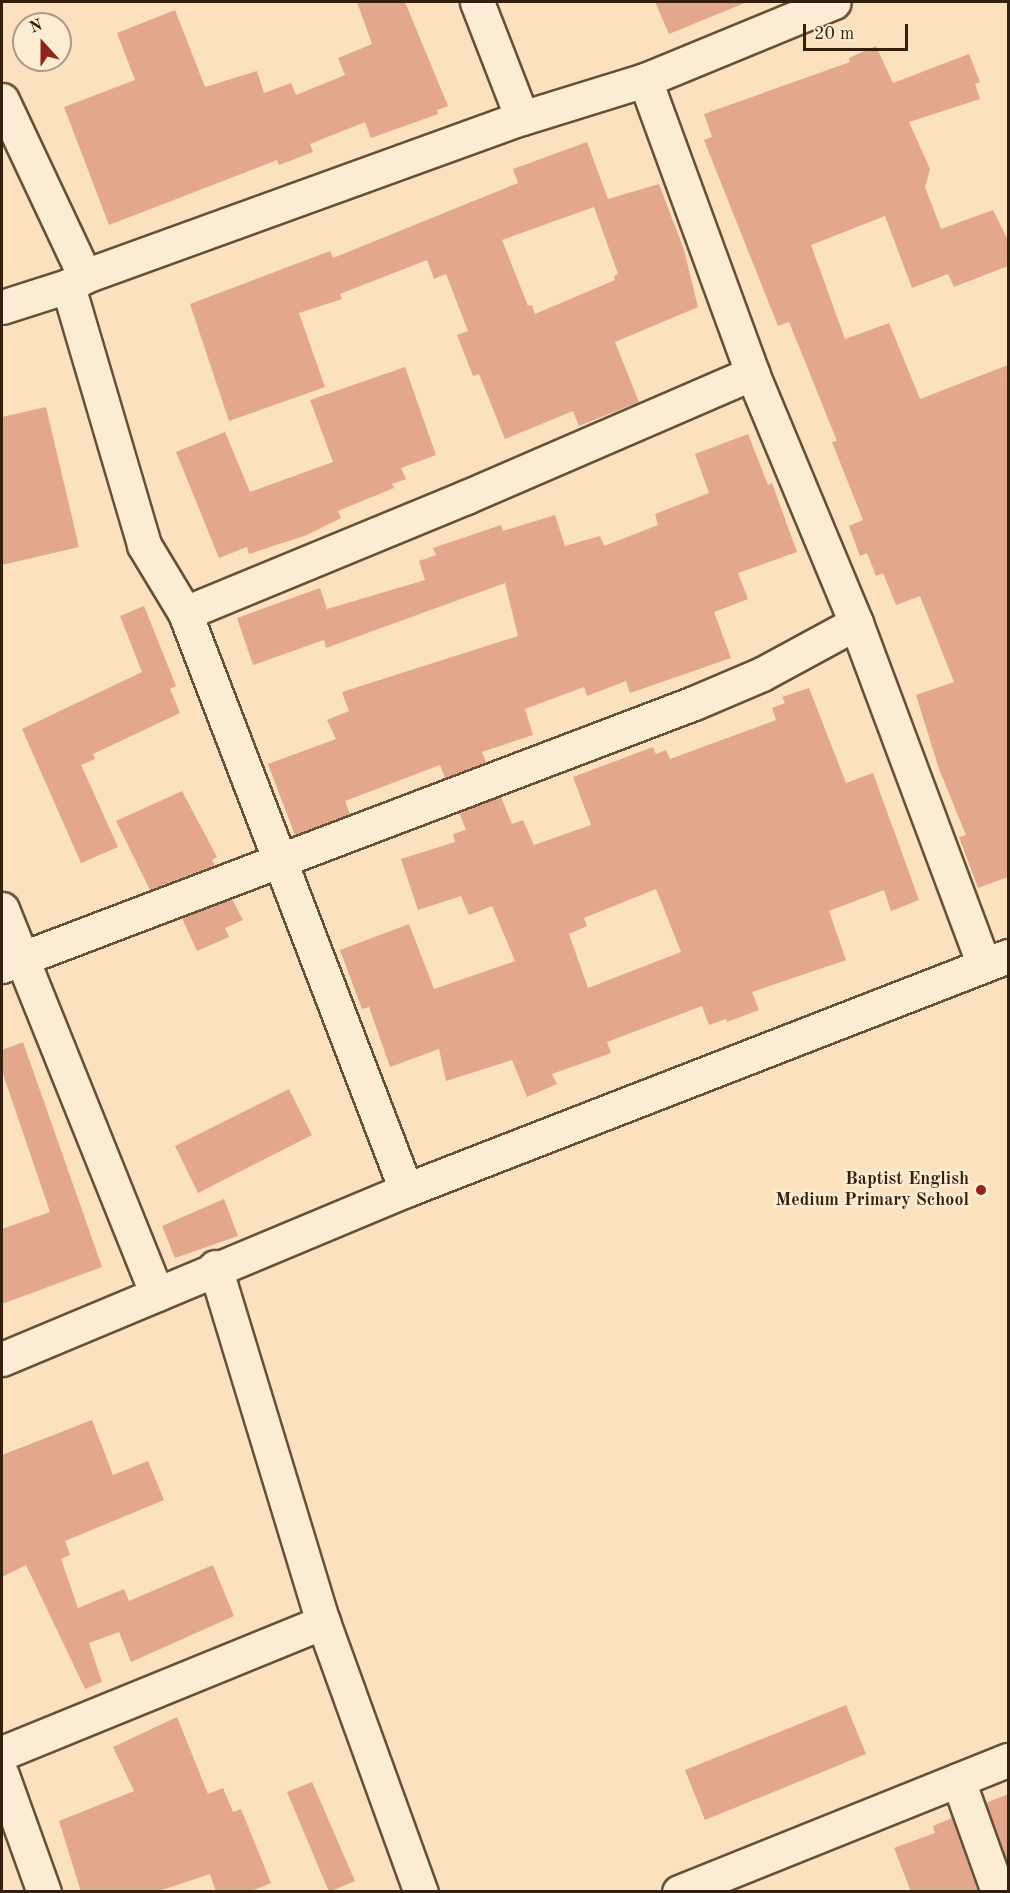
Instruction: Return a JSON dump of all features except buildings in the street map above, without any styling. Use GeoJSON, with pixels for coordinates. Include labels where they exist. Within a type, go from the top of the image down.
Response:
{"type":"FeatureCollection","features":[{"type":"Feature","properties":{"kind":"street"},"geometry":{"type":"LineString","coordinates":[[477,2],[522,118]]}},
{"type":"Feature","properties":{"kind":"street"},"geometry":{"type":"LineString","coordinates":[[2,307],[522,118],[645,80],[834,2]]}},
{"type":"Feature","properties":{"kind":"street"},"geometry":{"type":"LineString","coordinates":[[2,1359],[215,1267],[406,1190],[996,960],[752,373],[645,80]]}},
{"type":"Feature","properties":{"kind":"street"},"geometry":{"type":"LineString","coordinates":[[2,99],[76,281],[144,545],[185,612],[277,860],[406,1190]]}},
{"type":"Feature","properties":{"kind":"street"},"geometry":{"type":"LineString","coordinates":[[185,612],[466,497],[752,373]]}},
{"type":"Feature","properties":{"kind":"street"},"geometry":{"type":"LineString","coordinates":[[12,962],[694,703],[762,674],[856,623]]}},
{"type":"Feature","properties":{"kind":"street"},"geometry":{"type":"LineString","coordinates":[[2,909],[12,962],[157,1294]]}},
{"type":"Feature","properties":{"kind":"street"},"geometry":{"type":"LineString","coordinates":[[215,1267],[323,1622],[420,1892]]}},
{"type":"Feature","properties":{"kind":"street"},"geometry":{"type":"LineString","coordinates":[[2,1753],[323,1622]]}},
{"type":"Feature","properties":{"kind":"street"},"geometry":{"type":"LineString","coordinates":[[678,1892],[1008,1760]]}},
{"type":"Feature","properties":{"kind":"street"},"geometry":{"type":"LineString","coordinates":[[2,1775],[44,1892]]}},
{"type":"Feature","properties":{"kind":"street"},"geometry":{"type":"LineString","coordinates":[[958,1780],[998,1892]]}},
{"type":"Feature","properties":{"kind":"place","name":"Baptist English Medium Primary School"},"geometry":{"type":"Point","coordinates":[981,1190]}}]}
